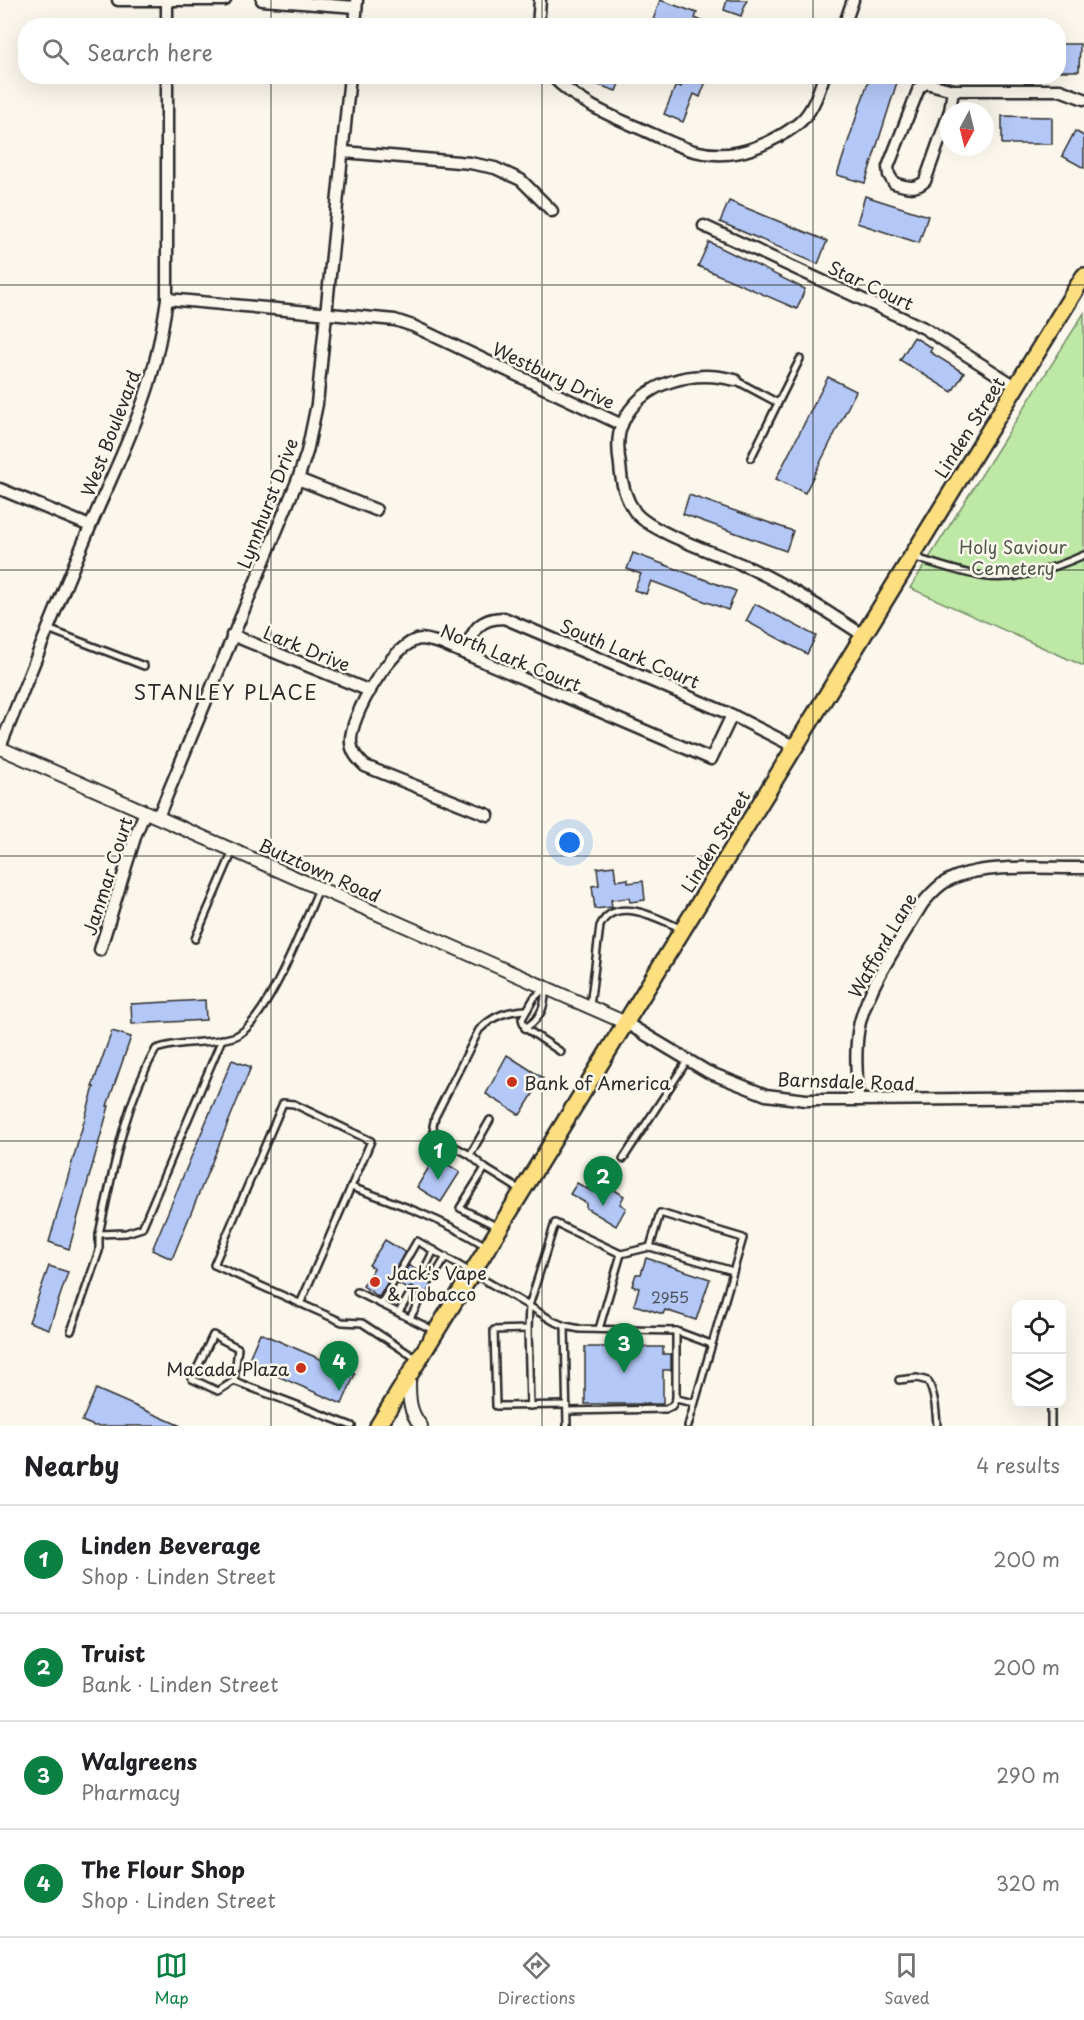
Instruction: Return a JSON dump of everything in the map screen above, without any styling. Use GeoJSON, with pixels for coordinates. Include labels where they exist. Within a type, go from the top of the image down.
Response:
{"type":"FeatureCollection","features":[{"type":"Feature","properties":{"kind":"main road","name":"Linden Street"},"geometry":{"type":"LineString","coordinates":[[378,1426],[1084,276]]}},
{"type":"Feature","properties":{"kind":"street"},"geometry":{"type":"LineString","coordinates":[[118,0],[225,0]]}},
{"type":"Feature","properties":{"kind":"street"},"geometry":{"type":"LineString","coordinates":[[167,0],[167,18]]}},
{"type":"Feature","properties":{"kind":"street"},"geometry":{"type":"LineString","coordinates":[[262,0],[357,4]]}},
{"type":"Feature","properties":{"kind":"street"},"geometry":{"type":"LineString","coordinates":[[538,18],[540,0]]}},
{"type":"Feature","properties":{"kind":"street"},"geometry":{"type":"LineString","coordinates":[[847,18],[853,0]]}},
{"type":"Feature","properties":{"kind":"street","name":"West Boulevard"},"geometry":{"type":"LineString","coordinates":[[0,748],[90,526],[145,398],[162,332],[167,298],[167,84]]}},
{"type":"Feature","properties":{"kind":"street","name":"Lynnhurst Drive"},"geometry":{"type":"LineString","coordinates":[[158,818],[298,479],[307,452],[317,404],[349,84]]}},
{"type":"Feature","properties":{"kind":"street"},"geometry":{"type":"LineString","coordinates":[[561,84],[577,98],[693,151],[729,155],[742,153],[768,142],[798,125],[806,117],[821,84]]}},
{"type":"Feature","properties":{"kind":"street"},"geometry":{"type":"LineString","coordinates":[[924,84],[919,88],[888,168],[889,176],[894,183],[912,188],[920,186],[925,181],[940,138]]}},
{"type":"Feature","properties":{"kind":"street"},"geometry":{"type":"LineString","coordinates":[[933,84],[953,90],[1060,90],[1084,99]]}},
{"type":"Feature","properties":{"kind":"street"},"geometry":{"type":"LineString","coordinates":[[951,102],[953,90]]}},
{"type":"Feature","properties":{"kind":"street"},"geometry":{"type":"LineString","coordinates":[[344,152],[470,163],[495,168],[520,180],[552,211]]}},
{"type":"Feature","properties":{"kind":"street","name":"Star Court"},"geometry":{"type":"LineString","coordinates":[[704,226],[924,328],[1017,387]]}},
{"type":"Feature","properties":{"kind":"street","name":"Westbury Drive"},"geometry":{"type":"LineString","coordinates":[[167,298],[380,317],[413,326],[622,425],[619,445],[620,474],[625,493],[637,514],[663,532],[751,568],[785,586],[863,635]]}},
{"type":"Feature","properties":{"kind":"street"},"geometry":{"type":"LineString","coordinates":[[622,425],[641,399],[674,380],[699,375],[735,380]]}},
{"type":"Feature","properties":{"kind":"street"},"geometry":{"type":"LineString","coordinates":[[298,479],[376,510]]}},
{"type":"Feature","properties":{"kind":"street"},"geometry":{"type":"LineString","coordinates":[[0,489],[90,526]]}},
{"type":"Feature","properties":{"kind":"street","name":"South Lark Court"},"geometry":{"type":"LineString","coordinates":[[464,654],[475,629],[490,618],[504,618],[732,715],[795,747]]}},
{"type":"Feature","properties":{"kind":"street","name":"Lark Drive"},"geometry":{"type":"LineString","coordinates":[[232,635],[370,691]]}},
{"type":"Feature","properties":{"kind":"street","name":"North Lark Court"},"geometry":{"type":"LineString","coordinates":[[488,815],[365,766],[353,752],[352,732],[370,691],[391,658],[410,643],[421,639],[440,644],[711,759],[732,715]]}},
{"type":"Feature","properties":{"kind":"street","name":"Butztown Road"},"geometry":{"type":"LineString","coordinates":[[0,748],[626,1023]]}},
{"type":"Feature","properties":{"kind":"street","name":"Janmar Court"},"geometry":{"type":"LineString","coordinates":[[100,950],[145,812]]}},
{"type":"Feature","properties":{"kind":"street","name":"Wafford Lane"},"geometry":{"type":"LineString","coordinates":[[858,1100],[858,1035],[865,1005],[923,903],[933,892],[945,882],[968,872],[989,869],[1084,868]]}},
{"type":"Feature","properties":{"kind":"street","name":"Barnsdale Road"},"geometry":{"type":"LineString","coordinates":[[626,1023],[729,1082],[766,1095],[806,1100],[1084,1098]]}},
{"type":"Feature","properties":{"kind":"street"},"geometry":{"type":"LineString","coordinates":[[409,1376],[411,1408],[414,1418],[421,1426]]}},
{"type":"Feature","properties":{"kind":"lane"},"geometry":{"type":"LineString","coordinates":[[751,458],[801,359]]}},
{"type":"Feature","properties":{"kind":"lane"},"geometry":{"type":"LineString","coordinates":[[735,380],[778,403]]}},
{"type":"Feature","properties":{"kind":"lane"},"geometry":{"type":"LineString","coordinates":[[912,557],[982,576],[1015,577],[1084,555]]}},
{"type":"Feature","properties":{"kind":"lane"},"geometry":{"type":"LineString","coordinates":[[48,629],[144,666]]}},
{"type":"Feature","properties":{"kind":"lane"},"geometry":{"type":"LineString","coordinates":[[195,939],[233,851]]}},
{"type":"Feature","properties":{"kind":"lane"},"geometry":{"type":"LineString","coordinates":[[71,1331],[99,1251],[99,1234],[123,1136],[140,1083],[156,1049],[182,1043],[232,1037],[246,1029],[269,1000],[319,889]]}},
{"type":"Feature","properties":{"kind":"lane"},"geometry":{"type":"LineString","coordinates":[[589,1007],[600,926],[604,917],[618,910],[633,910],[683,930]]}},
{"type":"Feature","properties":{"kind":"lane"},"geometry":{"type":"LineString","coordinates":[[545,988],[534,998],[522,1019],[525,1028],[561,1052]]}},
{"type":"Feature","properties":{"kind":"lane"},"geometry":{"type":"LineString","coordinates":[[525,1028],[535,1023],[546,1003],[545,988]]}},
{"type":"Feature","properties":{"kind":"lane"},"geometry":{"type":"LineString","coordinates":[[522,1191],[485,1168],[470,1155],[435,1136],[433,1126],[435,1117],[479,1030],[488,1020],[498,1015],[509,1011],[527,1010]]}},
{"type":"Feature","properties":{"kind":"lane"},"geometry":{"type":"LineString","coordinates":[[99,1234],[126,1233],[142,1228],[222,1039]]}},
{"type":"Feature","properties":{"kind":"lane"},"geometry":{"type":"LineString","coordinates":[[623,1159],[687,1060]]}},
{"type":"Feature","properties":{"kind":"lane"},"geometry":{"type":"LineString","coordinates":[[300,1304],[371,1141],[294,1104],[283,1103],[214,1265],[300,1304],[342,1322],[362,1323],[418,1360]]}},
{"type":"Feature","properties":{"kind":"lane"},"geometry":{"type":"LineString","coordinates":[[470,1155],[490,1120]]}},
{"type":"Feature","properties":{"kind":"lane"},"geometry":{"type":"LineString","coordinates":[[485,1168],[460,1208],[499,1227]]}},
{"type":"Feature","properties":{"kind":"lane"},"geometry":{"type":"LineString","coordinates":[[351,1187],[393,1201],[453,1226],[488,1246]]}},
{"type":"Feature","properties":{"kind":"lane"},"geometry":{"type":"LineString","coordinates":[[650,1247],[660,1214],[743,1238],[688,1426]]}},
{"type":"Feature","properties":{"kind":"lane"},"geometry":{"type":"LineString","coordinates":[[530,1406],[529,1306],[555,1223],[621,1254],[650,1247],[733,1271]]}},
{"type":"Feature","properties":{"kind":"lane"},"geometry":{"type":"LineString","coordinates":[[381,1304],[417,1241],[566,1326],[676,1330],[711,1344]]}},
{"type":"Feature","properties":{"kind":"lane"},"geometry":{"type":"LineString","coordinates":[[422,1274],[434,1250]]}},
{"type":"Feature","properties":{"kind":"lane"},"geometry":{"type":"LineString","coordinates":[[599,1329],[621,1254]]}},
{"type":"Feature","properties":{"kind":"lane"},"geometry":{"type":"LineString","coordinates":[[432,1280],[446,1257]]}},
{"type":"Feature","properties":{"kind":"lane"},"geometry":{"type":"LineString","coordinates":[[357,1292],[436,1332]]}},
{"type":"Feature","properties":{"kind":"lane"},"geometry":{"type":"LineString","coordinates":[[399,1312],[411,1292]]}},
{"type":"Feature","properties":{"kind":"lane"},"geometry":{"type":"LineString","coordinates":[[411,1318],[421,1298]]}},
{"type":"Feature","properties":{"kind":"lane"},"geometry":{"type":"LineString","coordinates":[[566,1326],[567,1426]]}},
{"type":"Feature","properties":{"kind":"lane"},"geometry":{"type":"LineString","coordinates":[[528,1329],[494,1330],[496,1406],[666,1409],[672,1406],[676,1399],[676,1330]]}},
{"type":"Feature","properties":{"kind":"lane"},"geometry":{"type":"LineString","coordinates":[[213,1335],[238,1348],[234,1380],[218,1391],[192,1379],[213,1335]]}},
{"type":"Feature","properties":{"kind":"lane"},"geometry":{"type":"LineString","coordinates":[[898,1380],[917,1378],[928,1381],[936,1404],[937,1426]]}},
{"type":"Feature","properties":{"kind":"lane"},"geometry":{"type":"LineString","coordinates":[[234,1380],[352,1426]]}},
{"type":"Feature","properties":{"kind":"lane"},"geometry":{"type":"LineString","coordinates":[[676,1399],[694,1403]]}},
{"type":"Feature","properties":{"kind":"lane"},"geometry":{"type":"LineString","coordinates":[[1051,1408],[1051,1426]]}},
{"type":"Feature","properties":{"kind":"green space","name":"Holy Saviour Cemetery"},"geometry":{"type":"Polygon","coordinates":[[[1084,313],[1084,666],[910,588],[1084,313]]]}},
{"type":"Feature","properties":{"kind":"building"},"geometry":{"type":"Polygon","coordinates":[[[660,0],[697,13],[695,18],[654,18],[660,0]]]}},
{"type":"Feature","properties":{"kind":"building"},"geometry":{"type":"Polygon","coordinates":[[[727,0],[747,0],[741,16],[724,10],[727,0]]]}},
{"type":"Feature","properties":{"kind":"building"},"geometry":{"type":"Polygon","coordinates":[[[1066,44],[1080,44],[1079,71],[1066,71],[1066,44]]]}},
{"type":"Feature","properties":{"kind":"building"},"geometry":{"type":"Polygon","coordinates":[[[596,84],[619,84],[616,91],[596,84]]]}},
{"type":"Feature","properties":{"kind":"building"},"geometry":{"type":"Polygon","coordinates":[[[682,84],[705,84],[700,97],[694,94],[683,122],[664,114],[676,85],[681,87],[682,84]]]}},
{"type":"Feature","properties":{"kind":"building"},"geometry":{"type":"Polygon","coordinates":[[[867,84],[896,84],[865,183],[837,175],[867,84]]]}},
{"type":"Feature","properties":{"kind":"building"},"geometry":{"type":"Polygon","coordinates":[[[1002,116],[1052,117],[1052,144],[1002,144],[1002,116]]]}},
{"type":"Feature","properties":{"kind":"building"},"geometry":{"type":"Polygon","coordinates":[[[1075,131],[1084,136],[1084,168],[1062,156],[1075,131]]]}},
{"type":"Feature","properties":{"kind":"building"},"geometry":{"type":"Polygon","coordinates":[[[865,196],[928,216],[919,243],[857,223],[865,196]]]}},
{"type":"Feature","properties":{"kind":"building"},"geometry":{"type":"Polygon","coordinates":[[[729,201],[827,241],[818,264],[720,222],[729,201]]]}},
{"type":"Feature","properties":{"kind":"building"},"geometry":{"type":"Polygon","coordinates":[[[709,242],[805,289],[797,309],[698,266],[709,242]]]}},
{"type":"Feature","properties":{"kind":"building"},"geometry":{"type":"Polygon","coordinates":[[[914,337],[932,348],[930,352],[964,373],[952,392],[900,360],[914,337]]]}},
{"type":"Feature","properties":{"kind":"building"},"geometry":{"type":"Polygon","coordinates":[[[828,377],[856,391],[805,493],[776,479],[828,377]]]}},
{"type":"Feature","properties":{"kind":"building"},"geometry":{"type":"Polygon","coordinates":[[[689,495],[793,531],[786,551],[683,514],[689,495]]]}},
{"type":"Feature","properties":{"kind":"building"},"geometry":{"type":"Polygon","coordinates":[[[633,553],[736,591],[728,610],[651,581],[646,594],[634,590],[641,574],[627,569],[633,553]]]}},
{"type":"Feature","properties":{"kind":"building"},"geometry":{"type":"Polygon","coordinates":[[[755,604],[816,636],[807,654],[746,621],[755,604]]]}},
{"type":"Feature","properties":{"kind":"building"},"geometry":{"type":"Polygon","coordinates":[[[614,866],[616,881],[628,879],[628,883],[643,881],[645,900],[630,902],[629,898],[611,900],[612,907],[595,909],[592,886],[599,885],[597,868],[614,866]]]}},
{"type":"Feature","properties":{"kind":"building"},"geometry":{"type":"Polygon","coordinates":[[[205,1000],[206,1020],[132,1024],[131,1004],[205,1000]]]}},
{"type":"Feature","properties":{"kind":"building"},"geometry":{"type":"Polygon","coordinates":[[[112,1031],[131,1037],[107,1106],[109,1106],[69,1249],[49,1242],[94,1087],[92,1087],[112,1031]]]}},
{"type":"Feature","properties":{"kind":"building"},"geometry":{"type":"Polygon","coordinates":[[[507,1055],[543,1078],[520,1115],[486,1094],[507,1055]]]}},
{"type":"Feature","properties":{"kind":"building"},"geometry":{"type":"Polygon","coordinates":[[[232,1060],[251,1067],[172,1259],[152,1250],[232,1060]]]}},
{"type":"Feature","properties":{"kind":"building"},"geometry":{"type":"Polygon","coordinates":[[[435,1157],[460,1172],[441,1202],[417,1187],[435,1157]]]}},
{"type":"Feature","properties":{"kind":"building"},"geometry":{"type":"Polygon","coordinates":[[[577,1183],[593,1192],[597,1189],[604,1193],[607,1185],[624,1196],[620,1204],[626,1208],[616,1226],[586,1208],[586,1203],[570,1194],[577,1183]]]}},
{"type":"Feature","properties":{"kind":"building"},"geometry":{"type":"Polygon","coordinates":[[[385,1240],[405,1252],[379,1297],[363,1286],[374,1268],[369,1265],[385,1240]]]}},
{"type":"Feature","properties":{"kind":"building"},"geometry":{"type":"Polygon","coordinates":[[[646,1258],[710,1279],[696,1320],[665,1310],[663,1314],[634,1305],[639,1288],[632,1286],[636,1274],[641,1274],[646,1258]]]}},
{"type":"Feature","properties":{"kind":"building"},"geometry":{"type":"Polygon","coordinates":[[[409,1265],[418,1271],[419,1278],[423,1279],[426,1276],[428,1283],[432,1285],[425,1296],[421,1293],[417,1296],[414,1288],[407,1289],[398,1284],[409,1265]]]}},
{"type":"Feature","properties":{"kind":"building"},"geometry":{"type":"Polygon","coordinates":[[[49,1266],[68,1272],[49,1329],[29,1322],[49,1266]]]}},
{"type":"Feature","properties":{"kind":"building","name":"Macada Plaza"},"geometry":{"type":"Polygon","coordinates":[[[260,1333],[355,1374],[342,1404],[247,1363],[260,1333]]]}},
{"type":"Feature","properties":{"kind":"building"},"geometry":{"type":"Polygon","coordinates":[[[585,1347],[663,1347],[663,1354],[671,1354],[671,1370],[663,1370],[663,1404],[585,1404],[585,1347]]]}},
{"type":"Feature","properties":{"kind":"building"},"geometry":{"type":"Polygon","coordinates":[[[96,1389],[181,1426],[94,1426],[82,1421],[96,1389]]]}},
{"type":"Feature","properties":{"kind":"place","name":"Bank of America"},"geometry":{"type":"Point","coordinates":[512,1082]}},
{"type":"Feature","properties":{"kind":"place","name":"Linden Beverage"},"geometry":{"type":"Point","coordinates":[438,1180]}},
{"type":"Feature","properties":{"kind":"place","name":"Truist"},"geometry":{"type":"Point","coordinates":[603,1206]}},
{"type":"Feature","properties":{"kind":"place","name":"Jack's Vape & Tobacco"},"geometry":{"type":"Point","coordinates":[375,1282]}},
{"type":"Feature","properties":{"kind":"place","name":"Macada Plaza"},"geometry":{"type":"Point","coordinates":[301,1368]}},
{"type":"Feature","properties":{"kind":"place","name":"Walgreens"},"geometry":{"type":"Point","coordinates":[624,1373]}},
{"type":"Feature","properties":{"kind":"place","name":"The Flour Shop"},"geometry":{"type":"Point","coordinates":[339,1391]}},
{"type":"Feature","properties":{"kind":"district","name":"STANLEY PLACE"},"geometry":{"type":"Point","coordinates":[226,692]}}]}
